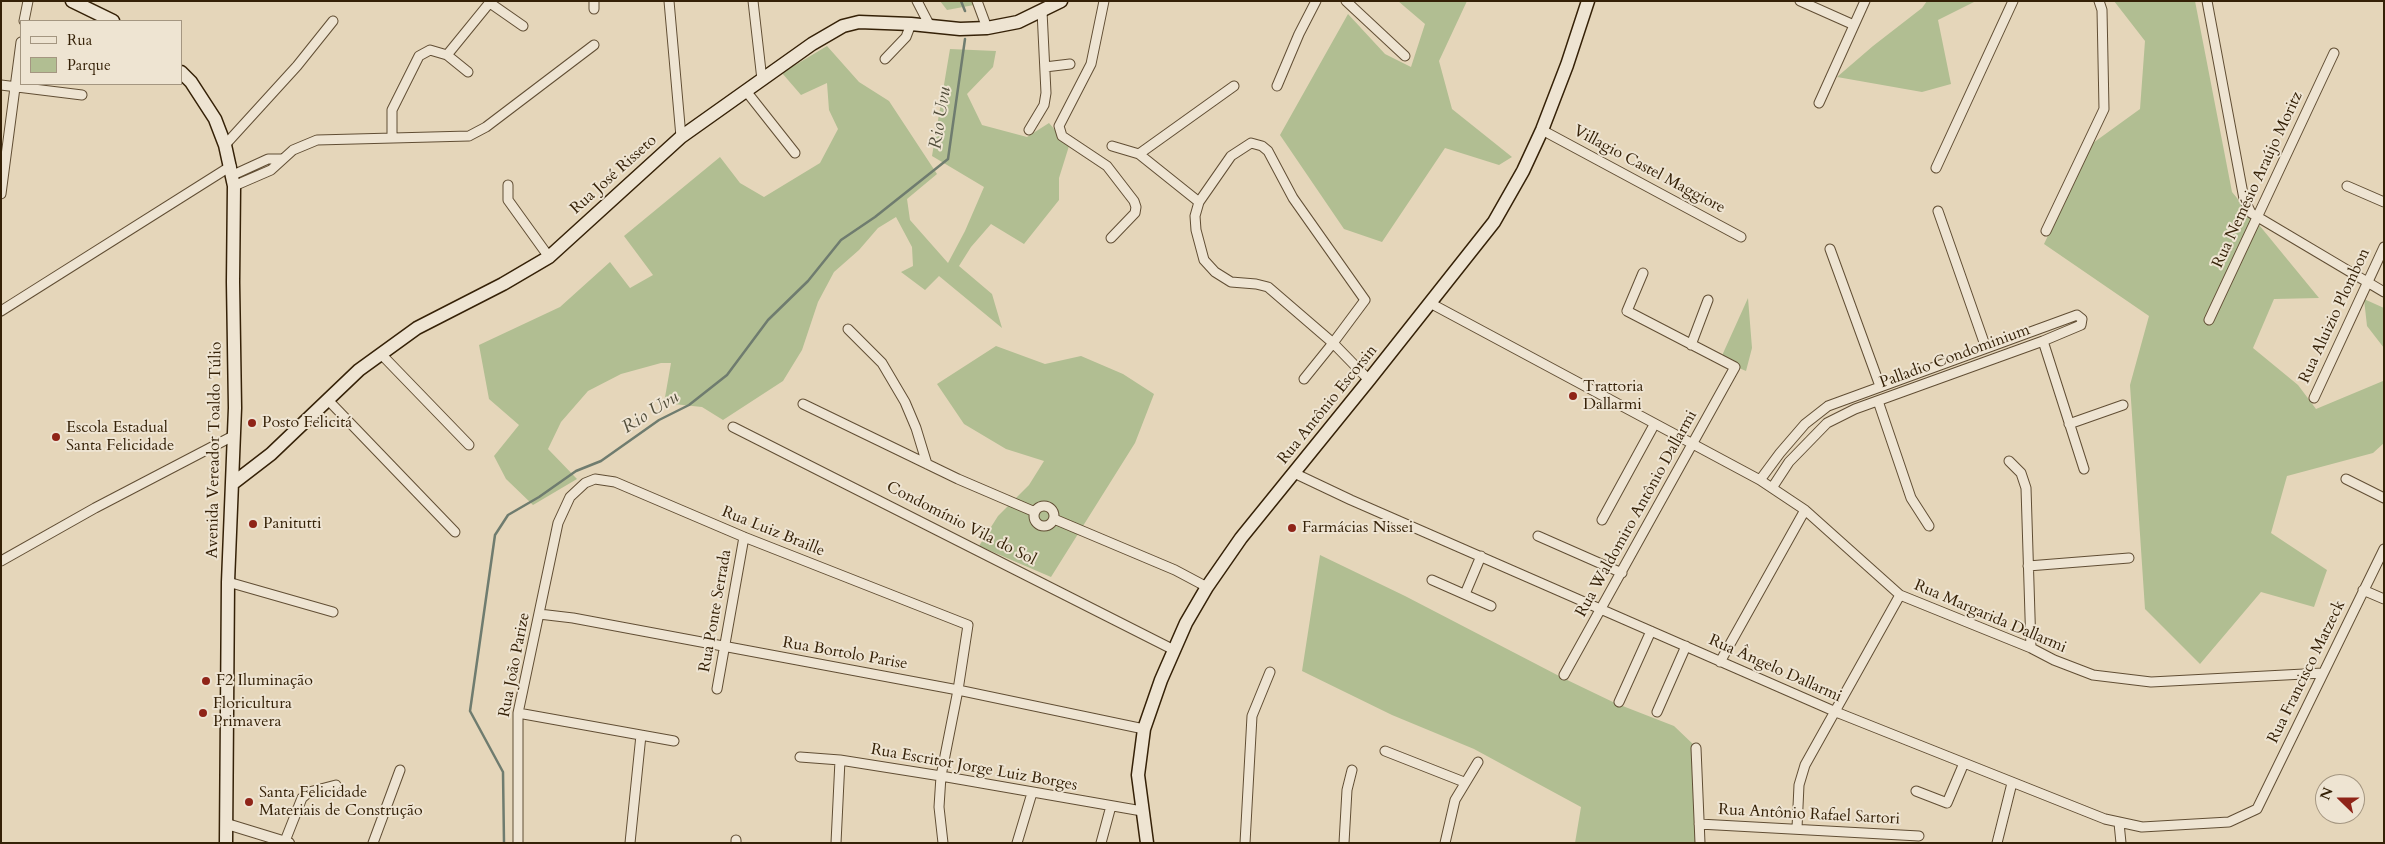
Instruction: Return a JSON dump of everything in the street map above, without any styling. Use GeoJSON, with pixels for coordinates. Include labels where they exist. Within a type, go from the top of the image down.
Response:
{"type":"FeatureCollection","features":[{"type":"Feature","properties":{"kind":"main road"},"geometry":{"type":"LineString","coordinates":[[72,1],[111,20]]}},
{"type":"Feature","properties":{"kind":"main road","name":"Rua José Risseto"},"geometry":{"type":"LineString","coordinates":[[232,484],[271,454],[359,370],[417,328],[503,284],[549,257],[681,137],[812,44],[843,26],[859,22],[910,24],[960,29],[987,28],[1018,22],[1061,1]]}},
{"type":"Feature","properties":{"kind":"main road","name":"Rua Antônio Escorsin"},"geometry":{"type":"LineString","coordinates":[[1147,843],[1138,775],[1144,729],[1186,623],[1207,587],[1241,538],[1494,222],[1523,171],[1542,130],[1567,65],[1588,1]]}},
{"type":"Feature","properties":{"kind":"main road","name":"Avenida Vereador Toaldo Túlio"},"geometry":{"type":"LineString","coordinates":[[182,73],[191,82],[214,119],[225,145],[233,176],[233,436],[228,582],[226,843]]}},
{"type":"Feature","properties":{"kind":"street"},"geometry":{"type":"LineString","coordinates":[[24,20],[28,1]]}},
{"type":"Feature","properties":{"kind":"street"},"geometry":{"type":"LineString","coordinates":[[669,1],[681,137]]}},
{"type":"Feature","properties":{"kind":"street"},"geometry":{"type":"LineString","coordinates":[[753,1],[762,80]]}},
{"type":"Feature","properties":{"kind":"street"},"geometry":{"type":"LineString","coordinates":[[917,1],[930,26]]}},
{"type":"Feature","properties":{"kind":"street"},"geometry":{"type":"LineString","coordinates":[[977,1],[987,28]]}},
{"type":"Feature","properties":{"kind":"street"},"geometry":{"type":"LineString","coordinates":[[1104,1],[1091,64],[1059,126],[1062,136],[1107,166],[1134,201],[1135,213],[1111,238]]}},
{"type":"Feature","properties":{"kind":"street"},"geometry":{"type":"LineString","coordinates":[[1277,86],[1299,34],[1316,1]]}},
{"type":"Feature","properties":{"kind":"street"},"geometry":{"type":"LineString","coordinates":[[1346,1],[1405,56]]}},
{"type":"Feature","properties":{"kind":"street"},"geometry":{"type":"LineString","coordinates":[[1800,1],[1854,25]]}},
{"type":"Feature","properties":{"kind":"street"},"geometry":{"type":"LineString","coordinates":[[1819,103],[1865,1]]}},
{"type":"Feature","properties":{"kind":"street"},"geometry":{"type":"LineString","coordinates":[[1936,168],[2013,1]]}},
{"type":"Feature","properties":{"kind":"street"},"geometry":{"type":"LineString","coordinates":[[2046,231],[2104,109],[2102,10],[2099,1]]}},
{"type":"Feature","properties":{"kind":"street"},"geometry":{"type":"LineString","coordinates":[[2207,1],[2244,200],[2251,213],[2384,292]]}},
{"type":"Feature","properties":{"kind":"street"},"geometry":{"type":"LineString","coordinates":[[447,55],[491,2],[523,26]]}},
{"type":"Feature","properties":{"kind":"street"},"geometry":{"type":"LineString","coordinates":[[1029,130],[1044,105],[1045,68],[1042,11]]}},
{"type":"Feature","properties":{"kind":"street"},"geometry":{"type":"LineString","coordinates":[[225,145],[297,66],[333,21]]}},
{"type":"Feature","properties":{"kind":"street"},"geometry":{"type":"LineString","coordinates":[[885,59],[906,37],[910,24]]}},
{"type":"Feature","properties":{"kind":"street"},"geometry":{"type":"LineString","coordinates":[[1,311],[233,176],[268,159],[281,159],[293,150],[317,140],[469,136],[486,127],[594,45]]}},
{"type":"Feature","properties":{"kind":"street"},"geometry":{"type":"LineString","coordinates":[[1,194],[20,48]]}},
{"type":"Feature","properties":{"kind":"street"},"geometry":{"type":"LineString","coordinates":[[392,138],[392,110],[419,56],[430,50],[447,55],[468,72]]}},
{"type":"Feature","properties":{"kind":"street","name":"Rua Nemésio Araújo Moritz"},"geometry":{"type":"LineString","coordinates":[[2209,320],[2334,53]]}},
{"type":"Feature","properties":{"kind":"street"},"geometry":{"type":"LineString","coordinates":[[1045,68],[1070,64]]}},
{"type":"Feature","properties":{"kind":"street"},"geometry":{"type":"LineString","coordinates":[[1,85],[82,95]]}},
{"type":"Feature","properties":{"kind":"street"},"geometry":{"type":"LineString","coordinates":[[1139,154],[1234,86]]}},
{"type":"Feature","properties":{"kind":"street"},"geometry":{"type":"LineString","coordinates":[[746,91],[795,153]]}},
{"type":"Feature","properties":{"kind":"street","name":"Villagio Castel Maggiore"},"geometry":{"type":"LineString","coordinates":[[1542,130],[1741,237]]}},
{"type":"Feature","properties":{"kind":"street"},"geometry":{"type":"LineString","coordinates":[[1304,379],[1333,343],[1365,300],[1293,198],[1268,151],[1262,146],[1251,143],[1231,156],[1199,202],[1195,216],[1198,244],[1204,260],[1215,272],[1231,282],[1268,287],[1333,343],[1369,380]]}},
{"type":"Feature","properties":{"kind":"street"},"geometry":{"type":"LineString","coordinates":[[1112,146],[1139,154],[1199,202]]}},
{"type":"Feature","properties":{"kind":"street"},"geometry":{"type":"LineString","coordinates":[[508,185],[508,200],[549,257]]}},
{"type":"Feature","properties":{"kind":"street"},"geometry":{"type":"LineString","coordinates":[[2347,186],[2384,202]]}},
{"type":"Feature","properties":{"kind":"street","name":"Palladio Condominium"},"geometry":{"type":"LineString","coordinates":[[1938,211],[1986,348]]}},
{"type":"Feature","properties":{"kind":"street","name":"Rua Aluizio Plombon"},"geometry":{"type":"LineString","coordinates":[[2314,398],[2384,247]]}},
{"type":"Feature","properties":{"kind":"street","name":"Palladio Condominium"},"geometry":{"type":"LineString","coordinates":[[1830,249],[1880,386]]}},
{"type":"Feature","properties":{"kind":"street"},"geometry":{"type":"LineString","coordinates":[[1643,273],[1627,311],[1691,345],[1708,300]]}},
{"type":"Feature","properties":{"kind":"street","name":"Rua Margarida Dallarmi"},"geometry":{"type":"LineString","coordinates":[[1430,303],[1654,425],[1760,480],[1805,510],[1900,596],[2031,648],[2093,675],[2151,682],[2323,673]]}},
{"type":"Feature","properties":{"kind":"street","name":"Palladio Condominium"},"geometry":{"type":"LineString","coordinates":[[1760,480],[1805,424],[1828,406],[2077,315],[2082,319],[2081,325],[2043,341],[1855,409],[1827,423],[1789,462],[1772,488]]}},
{"type":"Feature","properties":{"kind":"street"},"geometry":{"type":"LineString","coordinates":[[848,329],[882,362],[905,402],[916,428],[927,464]]}},
{"type":"Feature","properties":{"kind":"street","name":"Palladio Condominium"},"geometry":{"type":"LineString","coordinates":[[2043,341],[2084,469]]}},
{"type":"Feature","properties":{"kind":"street","name":"Rua Waldomiro Antônio Dallarmi"},"geometry":{"type":"LineString","coordinates":[[1564,675],[1735,367],[1691,345]]}},
{"type":"Feature","properties":{"kind":"street"},"geometry":{"type":"LineString","coordinates":[[381,354],[469,445]]}},
{"type":"Feature","properties":{"kind":"street"},"geometry":{"type":"LineString","coordinates":[[1929,370],[1933,381]]}},
{"type":"Feature","properties":{"kind":"street"},"geometry":{"type":"LineString","coordinates":[[328,400],[455,532]]}},
{"type":"Feature","properties":{"kind":"street","name":"Palladio Condominium"},"geometry":{"type":"LineString","coordinates":[[1878,401],[1911,498],[1929,526]]}},
{"type":"Feature","properties":{"kind":"street"},"geometry":{"type":"LineString","coordinates":[[803,404],[927,464],[1035,512],[1038,507],[1045,505],[1050,507],[1054,512],[1054,519],[1175,570],[1207,587]]}},
{"type":"Feature","properties":{"kind":"street"},"geometry":{"type":"LineString","coordinates":[[2069,424],[2123,405]]}},
{"type":"Feature","properties":{"kind":"street"},"geometry":{"type":"LineString","coordinates":[[1602,520],[1654,425]]}},
{"type":"Feature","properties":{"kind":"street","name":"Condomínio Vila do Sol"},"geometry":{"type":"LineString","coordinates":[[734,427],[1174,650]]}},
{"type":"Feature","properties":{"kind":"street"},"geometry":{"type":"LineString","coordinates":[[1,561],[95,508],[233,436]]}},
{"type":"Feature","properties":{"kind":"street"},"geometry":{"type":"LineString","coordinates":[[1793,438],[1803,447]]}},
{"type":"Feature","properties":{"kind":"street"},"geometry":{"type":"LineString","coordinates":[[2009,461],[2021,473],[2026,488],[2031,648]]}},
{"type":"Feature","properties":{"kind":"street","name":"Rua Ângelo Dallarmi"},"geometry":{"type":"LineString","coordinates":[[1294,473],[1836,712],[2012,783],[2119,823],[2142,826],[2229,822],[2244,817],[2257,809]]}},
{"type":"Feature","properties":{"kind":"street","name":"Rua Luiz Braille"},"geometry":{"type":"LineString","coordinates":[[570,497],[585,484],[595,479],[615,482],[744,537],[968,625],[958,690]]}},
{"type":"Feature","properties":{"kind":"street"},"geometry":{"type":"LineString","coordinates":[[2346,479],[2384,498]]}},
{"type":"Feature","properties":{"kind":"street","name":"Rua João Parize"},"geometry":{"type":"LineString","coordinates":[[518,843],[518,713],[558,523],[570,497]]}},
{"type":"Feature","properties":{"kind":"street"},"geometry":{"type":"LineString","coordinates":[[1720,662],[1805,510]]}},
{"type":"Feature","properties":{"kind":"street"},"geometry":{"type":"LineString","coordinates":[[1538,536],[1622,572]]}},
{"type":"Feature","properties":{"kind":"street","name":"Rua Ponte Serrada"},"geometry":{"type":"LineString","coordinates":[[717,689],[726,648],[744,537]]}},
{"type":"Feature","properties":{"kind":"street","name":"Rua Francisco Matzeck"},"geometry":{"type":"LineString","coordinates":[[2257,809],[2384,549]]}},
{"type":"Feature","properties":{"kind":"street"},"geometry":{"type":"LineString","coordinates":[[1465,594],[1481,556]]}},
{"type":"Feature","properties":{"kind":"street"},"geometry":{"type":"LineString","coordinates":[[2028,566],[2129,558]]}},
{"type":"Feature","properties":{"kind":"street"},"geometry":{"type":"LineString","coordinates":[[1432,580],[1491,606]]}},
{"type":"Feature","properties":{"kind":"street"},"geometry":{"type":"LineString","coordinates":[[228,582],[333,612]]}},
{"type":"Feature","properties":{"kind":"street"},"geometry":{"type":"LineString","coordinates":[[2363,590],[2384,599]]}},
{"type":"Feature","properties":{"kind":"street"},"geometry":{"type":"LineString","coordinates":[[1797,828],[1799,785],[1805,765],[1900,596]]}},
{"type":"Feature","properties":{"kind":"street","name":"Rua Bortolo Parise"},"geometry":{"type":"LineString","coordinates":[[539,614],[573,618],[958,690],[1144,729]]}},
{"type":"Feature","properties":{"kind":"street"},"geometry":{"type":"LineString","coordinates":[[1619,702],[1651,632]]}},
{"type":"Feature","properties":{"kind":"street"},"geometry":{"type":"LineString","coordinates":[[1657,712],[1686,646]]}},
{"type":"Feature","properties":{"kind":"street"},"geometry":{"type":"LineString","coordinates":[[1245,843],[1252,716],[1270,672]]}},
{"type":"Feature","properties":{"kind":"street"},"geometry":{"type":"LineString","coordinates":[[943,843],[939,807],[941,776],[958,690]]}},
{"type":"Feature","properties":{"kind":"street"},"geometry":{"type":"LineString","coordinates":[[518,713],[674,741]]}},
{"type":"Feature","properties":{"kind":"street"},"geometry":{"type":"LineString","coordinates":[[630,843],[641,735]]}},
{"type":"Feature","properties":{"kind":"street"},"geometry":{"type":"LineString","coordinates":[[1696,748],[1700,843]]}},
{"type":"Feature","properties":{"kind":"street"},"geometry":{"type":"LineString","coordinates":[[1385,751],[1464,782]]}},
{"type":"Feature","properties":{"kind":"street","name":"Rua Escritor Jorge Luiz Borges"},"geometry":{"type":"LineString","coordinates":[[800,757],[840,760],[1142,811]]}},
{"type":"Feature","properties":{"kind":"street"},"geometry":{"type":"LineString","coordinates":[[836,843],[840,760]]}},
{"type":"Feature","properties":{"kind":"street"},"geometry":{"type":"LineString","coordinates":[[1445,843],[1455,800],[1464,782],[1478,762]]}},
{"type":"Feature","properties":{"kind":"street"},"geometry":{"type":"LineString","coordinates":[[1916,791],[1947,803],[1964,763]]}},
{"type":"Feature","properties":{"kind":"street"},"geometry":{"type":"LineString","coordinates":[[373,843],[400,770]]}},
{"type":"Feature","properties":{"kind":"street"},"geometry":{"type":"LineString","coordinates":[[1344,843],[1347,790],[1352,770]]}},
{"type":"Feature","properties":{"kind":"street"},"geometry":{"type":"LineString","coordinates":[[1997,843],[2012,783]]}},
{"type":"Feature","properties":{"kind":"street"},"geometry":{"type":"LineString","coordinates":[[227,824],[287,842],[302,798],[309,792],[336,785]]}},
{"type":"Feature","properties":{"kind":"street"},"geometry":{"type":"LineString","coordinates":[[1017,843],[1032,793]]}},
{"type":"Feature","properties":{"kind":"street"},"geometry":{"type":"LineString","coordinates":[[1100,843],[1111,806]]}},
{"type":"Feature","properties":{"kind":"street"},"geometry":{"type":"LineString","coordinates":[[2119,823],[2121,843]]}},
{"type":"Feature","properties":{"kind":"street","name":"Rua Antônio Rafael Sartori"},"geometry":{"type":"LineString","coordinates":[[1699,824],[1919,836]]}},
{"type":"Feature","properties":{"kind":"green space"},"geometry":{"type":"Polygon","coordinates":[[[940,1],[973,1],[974,5],[947,10],[940,1]]]}},
{"type":"Feature","properties":{"kind":"green space"},"geometry":{"type":"Polygon","coordinates":[[[1398,1],[1467,1],[1439,61],[1452,109],[1512,157],[1499,165],[1445,148],[1382,242],[1344,229],[1280,135],[1348,14],[1385,54],[1411,67],[1425,24],[1398,1]]]}},
{"type":"Feature","properties":{"kind":"green space"},"geometry":{"type":"Polygon","coordinates":[[[1927,1],[1976,1],[1938,20],[1951,84],[1922,92],[1837,77],[1922,8],[1927,1]]]}},
{"type":"Feature","properties":{"kind":"green space"},"geometry":{"type":"Polygon","coordinates":[[[2114,1],[2195,1],[2232,192],[2319,298],[2274,299],[2253,348],[2298,385],[2316,409],[2383,381],[2384,378],[2384,443],[2373,453],[2287,476],[2271,533],[2327,570],[2314,607],[2261,592],[2200,664],[2145,609],[2130,385],[2149,316],[2044,244],[2093,143],[2140,109],[2145,41],[2114,1]]]}},
{"type":"Feature","properties":{"kind":"green space"},"geometry":{"type":"Polygon","coordinates":[[[827,46],[859,82],[889,101],[937,174],[907,199],[910,220],[948,263],[965,231],[984,187],[932,156],[950,49],[996,51],[993,67],[967,94],[982,125],[1027,137],[1049,123],[1069,146],[1059,178],[1059,200],[1024,244],[991,224],[971,247],[959,266],[992,294],[1002,328],[939,276],[925,290],[901,272],[913,266],[912,247],[896,217],[878,228],[859,250],[834,272],[818,302],[802,350],[783,381],[723,420],[702,407],[664,403],[671,363],[661,363],[621,374],[588,391],[561,422],[548,449],[577,479],[533,505],[506,479],[494,456],[519,425],[489,399],[479,345],[560,307],[610,262],[630,288],[653,275],[624,236],[720,157],[740,183],[764,197],[820,163],[838,129],[829,110],[827,83],[801,95],[782,73],[827,46]]]}},
{"type":"Feature","properties":{"kind":"green space"},"geometry":{"type":"Polygon","coordinates":[[[1748,298],[1752,348],[1746,371],[1720,360],[1748,298]]]}},
{"type":"Feature","properties":{"kind":"green space"},"geometry":{"type":"Polygon","coordinates":[[[2364,299],[2384,308],[2384,348],[2367,326],[2364,299]]]}},
{"type":"Feature","properties":{"kind":"green space"},"geometry":{"type":"Polygon","coordinates":[[[996,346],[1045,364],[1081,356],[1123,374],[1154,394],[1135,443],[1051,577],[979,546],[998,516],[1029,485],[1044,461],[1006,449],[964,424],[937,384],[996,346]]]}},
{"type":"Feature","properties":{"kind":"green space"},"geometry":{"type":"Polygon","coordinates":[[[1320,555],[1405,596],[1563,678],[1615,703],[1674,726],[1696,747],[1698,843],[1575,843],[1581,807],[1474,749],[1392,715],[1302,671],[1320,555]]]}},
{"type":"Feature","properties":{"kind":"waterway","name":"Rio Uvu"},"geometry":{"type":"LineString","coordinates":[[961,1],[965,11]]}},
{"type":"Feature","properties":{"kind":"waterway","name":"Rio Uvu"},"geometry":{"type":"LineString","coordinates":[[504,843],[503,772],[470,711],[495,535],[508,515],[539,497],[576,471],[601,461],[659,420],[689,405],[727,375],[768,320],[808,281],[841,240],[875,217],[948,159],[965,39]]}},
{"type":"Feature","properties":{"kind":"place","name":"Trattoria Dallarmi"},"geometry":{"type":"Point","coordinates":[1573,396]}},
{"type":"Feature","properties":{"kind":"place","name":"Posto Felicitá"},"geometry":{"type":"Point","coordinates":[252,423]}},
{"type":"Feature","properties":{"kind":"place","name":"Escola Estadual Santa Felicidade"},"geometry":{"type":"Point","coordinates":[56,437]}},
{"type":"Feature","properties":{"kind":"place","name":"Panitutti"},"geometry":{"type":"Point","coordinates":[253,524]}},
{"type":"Feature","properties":{"kind":"place","name":"Farmácias Nissei"},"geometry":{"type":"Point","coordinates":[1292,528]}},
{"type":"Feature","properties":{"kind":"place","name":"F2 Iluminação"},"geometry":{"type":"Point","coordinates":[206,681]}},
{"type":"Feature","properties":{"kind":"place","name":"Floricultura Primavera"},"geometry":{"type":"Point","coordinates":[203,713]}},
{"type":"Feature","properties":{"kind":"place","name":"Santa Felicidade Materiais de Construção"},"geometry":{"type":"Point","coordinates":[249,802]}}]}
